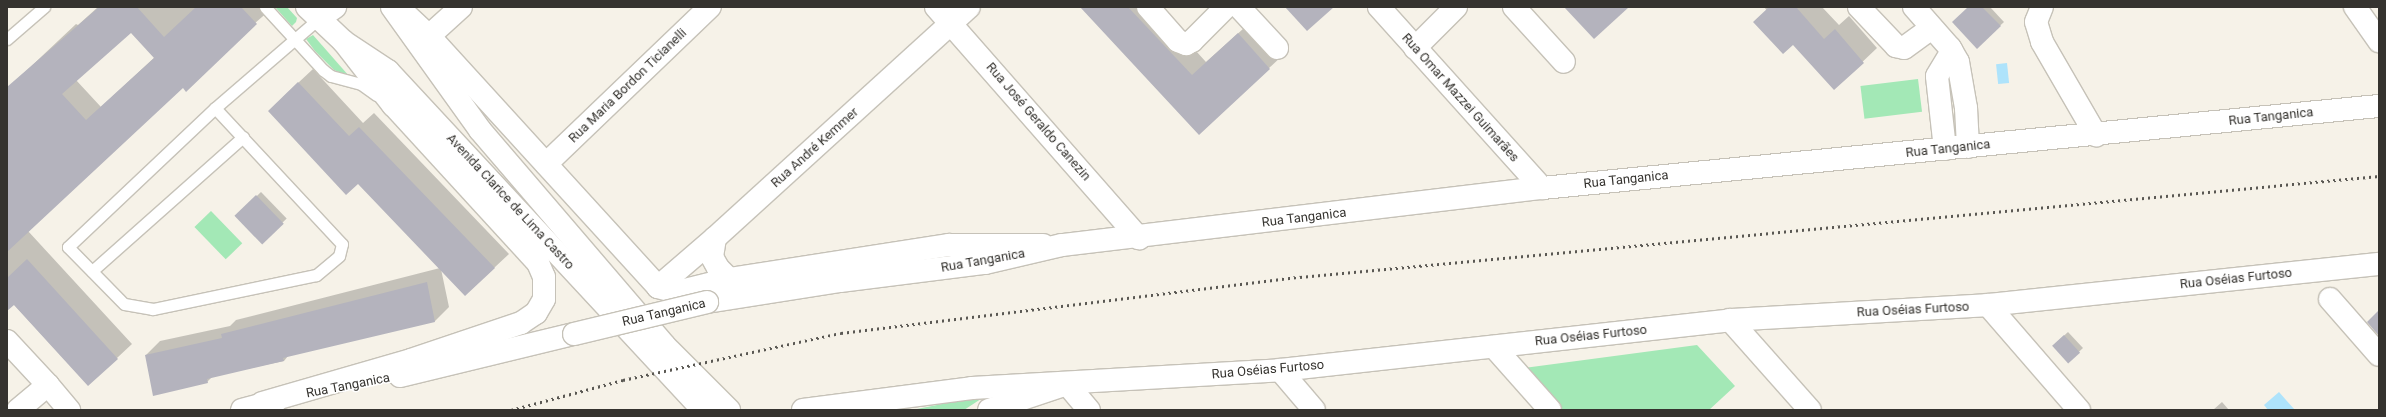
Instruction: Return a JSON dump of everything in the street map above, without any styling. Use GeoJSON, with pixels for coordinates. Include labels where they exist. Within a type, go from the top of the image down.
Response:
{"type":"FeatureCollection","features":[{"type":"Feature","properties":{"kind":"street","name":"Avenida Clarice de Lima Castro"},"geometry":{"type":"LineString","coordinates":[[392,7],[480,130],[664,345],[729,410]]}},
{"type":"Feature","properties":{"kind":"street"},"geometry":{"type":"LineString","coordinates":[[398,7],[429,36],[658,286],[677,292],[729,279],[949,245],[1062,245]]}},
{"type":"Feature","properties":{"kind":"street"},"geometry":{"type":"LineString","coordinates":[[429,36],[461,7]]}},
{"type":"Feature","properties":{"kind":"street","name":"Rua Maria Bordon Ticianelli"},"geometry":{"type":"LineString","coordinates":[[546,164],[710,7]]}},
{"type":"Feature","properties":{"kind":"street","name":"Rua José Geraldo Canezin"},"geometry":{"type":"LineString","coordinates":[[936,7],[1139,238]]}},
{"type":"Feature","properties":{"kind":"street","name":"Rua André Kemmer"},"geometry":{"type":"LineString","coordinates":[[658,286],[715,238],[969,7]]}},
{"type":"Feature","properties":{"kind":"street"},"geometry":{"type":"LineString","coordinates":[[1148,7],[1178,41],[1186,44],[1192,41],[1226,7]]}},
{"type":"Feature","properties":{"kind":"street"},"geometry":{"type":"LineString","coordinates":[[1239,7],[1277,48]]}},
{"type":"Feature","properties":{"kind":"street"},"geometry":{"type":"LineString","coordinates":[[1415,48],[1456,7]]}},
{"type":"Feature","properties":{"kind":"street"},"geometry":{"type":"LineString","coordinates":[[1514,7],[1564,62]]}},
{"type":"Feature","properties":{"kind":"street"},"geometry":{"type":"LineString","coordinates":[[1859,7],[1896,46],[1904,48],[1932,28]]}},
{"type":"Feature","properties":{"kind":"street"},"geometry":{"type":"LineString","coordinates":[[1914,7],[1952,51],[1958,62],[1966,108],[1968,147]]}},
{"type":"Feature","properties":{"kind":"street"},"geometry":{"type":"LineString","coordinates":[[2042,7],[2036,22],[2042,42],[2096,135]]}},
{"type":"Feature","properties":{"kind":"street"},"geometry":{"type":"LineString","coordinates":[[2355,7],[2379,41]]}},
{"type":"Feature","properties":{"kind":"street","name":"Rua Omar Mazzei Guimarães"},"geometry":{"type":"LineString","coordinates":[[1383,9],[1415,48],[1542,188]]}},
{"type":"Feature","properties":{"kind":"street","name":"Avenida Clarice de Lima Castro"},"geometry":{"type":"LineString","coordinates":[[320,11],[344,42],[388,71],[703,410]]}},
{"type":"Feature","properties":{"kind":"street"},"geometry":{"type":"LineString","coordinates":[[262,403],[411,360],[521,323],[536,313],[544,298],[544,277],[538,263],[393,105],[344,42]]}},
{"type":"Feature","properties":{"kind":"street"},"geometry":{"type":"LineString","coordinates":[[1945,149],[1937,76],[1952,51]]}},
{"type":"Feature","properties":{"kind":"street","name":"Rua Tanganica"},"geometry":{"type":"LineString","coordinates":[[242,410],[262,403],[434,369],[707,302],[840,281],[986,263],[1062,245],[1139,238],[1542,188],[2096,135],[2379,106]]}},
{"type":"Feature","properties":{"kind":"street"},"geometry":{"type":"LineString","coordinates":[[715,238],[712,257],[718,268],[729,279]]}},
{"type":"Feature","properties":{"kind":"street","name":"Rua Oséias Furtoso"},"geometry":{"type":"LineString","coordinates":[[803,410],[972,388],[1067,384],[1280,370],[1730,320],[1988,305],[2379,264]]}},
{"type":"Feature","properties":{"kind":"street"},"geometry":{"type":"LineString","coordinates":[[2330,299],[2379,355]]}},
{"type":"Feature","properties":{"kind":"street"},"geometry":{"type":"LineString","coordinates":[[1988,305],[2079,410]]}},
{"type":"Feature","properties":{"kind":"street"},"geometry":{"type":"LineString","coordinates":[[1730,320],[1810,410]]}},
{"type":"Feature","properties":{"kind":"street"},"geometry":{"type":"LineString","coordinates":[[7,341],[69,410]]}},
{"type":"Feature","properties":{"kind":"street"},"geometry":{"type":"LineString","coordinates":[[1494,347],[1550,410]]}},
{"type":"Feature","properties":{"kind":"street"},"geometry":{"type":"LineString","coordinates":[[1280,370],[1314,410]]}},
{"type":"Feature","properties":{"kind":"street"},"geometry":{"type":"LineString","coordinates":[[989,410],[1067,384],[1089,410]]}},
{"type":"Feature","properties":{"kind":"street"},"geometry":{"type":"LineString","coordinates":[[18,410],[48,385]]}},
{"type":"Feature","properties":{"kind":"lane"},"geometry":{"type":"LineString","coordinates":[[7,39],[44,7]]}},
{"type":"Feature","properties":{"kind":"lane"},"geometry":{"type":"LineString","coordinates":[[265,7],[331,76],[361,84],[393,105]]}},
{"type":"Feature","properties":{"kind":"lane"},"geometry":{"type":"LineString","coordinates":[[215,108],[342,244],[339,256],[316,275],[153,309],[124,304],[68,247],[215,108],[295,39],[320,11]]}},
{"type":"Feature","properties":{"kind":"lane"},"geometry":{"type":"LineString","coordinates":[[92,271],[243,138]]}},
{"type":"Feature","properties":{"kind":"green space"},"geometry":{"type":"Polygon","coordinates":[[[275,7],[287,7],[297,18],[296,22],[292,26],[275,7]]]}},
{"type":"Feature","properties":{"kind":"green space"},"geometry":{"type":"Polygon","coordinates":[[[313,35],[349,76],[334,70],[315,51],[306,39],[313,35]]]}},
{"type":"Feature","properties":{"kind":"green space"},"geometry":{"type":"Polygon","coordinates":[[[1918,79],[1922,112],[1864,119],[1860,86],[1918,79]]]}},
{"type":"Feature","properties":{"kind":"green space"},"geometry":{"type":"Polygon","coordinates":[[[211,211],[242,243],[226,259],[194,227],[211,211]]]}},
{"type":"Feature","properties":{"kind":"green space"},"geometry":{"type":"Polygon","coordinates":[[[1697,345],[1735,386],[1709,410],[1562,410],[1524,368],[1697,345]]]}},
{"type":"Feature","properties":{"kind":"green space"},"geometry":{"type":"Polygon","coordinates":[[[987,395],[964,410],[912,410],[987,395]]]}},
{"type":"Feature","properties":{"kind":"water"},"geometry":{"type":"Polygon","coordinates":[[[2007,63],[2009,83],[1998,84],[1996,64],[2007,63]]]}},
{"type":"Feature","properties":{"kind":"water"},"geometry":{"type":"Polygon","coordinates":[[[2279,392],[2295,410],[2268,410],[2264,405],[2279,392]]]}},
{"type":"Feature","properties":{"kind":"building"},"geometry":{"type":"Polygon","coordinates":[[[99,7],[137,7],[164,37],[196,7],[241,7],[257,24],[186,92],[183,88],[7,252],[7,87],[99,7]],[[131,33],[62,94],[86,120],[154,58],[131,33]]]}},
{"type":"Feature","properties":{"kind":"building"},"geometry":{"type":"Polygon","coordinates":[[[1080,7],[1128,7],[1192,75],[1238,33],[1270,69],[1199,135],[1080,7]]]}},
{"type":"Feature","properties":{"kind":"building"},"geometry":{"type":"Polygon","coordinates":[[[1285,7],[1334,7],[1307,31],[1285,7]]]}},
{"type":"Feature","properties":{"kind":"building"},"geometry":{"type":"Polygon","coordinates":[[[1564,7],[1629,7],[1594,39],[1564,7]]]}},
{"type":"Feature","properties":{"kind":"building"},"geometry":{"type":"Polygon","coordinates":[[[1769,7],[1796,7],[1824,39],[1835,29],[1864,63],[1834,90],[1793,45],[1783,54],[1753,22],[1769,7]]]}},
{"type":"Feature","properties":{"kind":"building"},"geometry":{"type":"Polygon","coordinates":[[[1968,7],[1982,7],[2001,26],[1977,49],[1952,22],[1968,7]]]}},
{"type":"Feature","properties":{"kind":"building"},"geometry":{"type":"Polygon","coordinates":[[[298,82],[349,136],[359,127],[495,268],[465,296],[358,184],[346,195],[268,111],[298,82]]]}},
{"type":"Feature","properties":{"kind":"building"},"geometry":{"type":"Polygon","coordinates":[[[256,195],[284,224],[262,245],[234,216],[256,195]]]}},
{"type":"Feature","properties":{"kind":"building"},"geometry":{"type":"Polygon","coordinates":[[[27,259],[118,359],[88,386],[14,305],[7,311],[7,278],[27,259]]]}},
{"type":"Feature","properties":{"kind":"building"},"geometry":{"type":"Polygon","coordinates":[[[427,282],[435,322],[283,358],[284,361],[207,379],[208,383],[153,396],[145,355],[222,338],[221,334],[427,282]]]}},
{"type":"Feature","properties":{"kind":"building"},"geometry":{"type":"Polygon","coordinates":[[[2379,310],[2379,336],[2367,322],[2379,310]]]}},
{"type":"Feature","properties":{"kind":"building"},"geometry":{"type":"Polygon","coordinates":[[[2064,335],[2080,353],[2068,364],[2052,346],[2064,335]]]}},
{"type":"Feature","properties":{"kind":"railway"},"geometry":{"type":"LineString","coordinates":[[511,410],[623,380],[841,333],[1300,277],[2379,176]]}}]}
